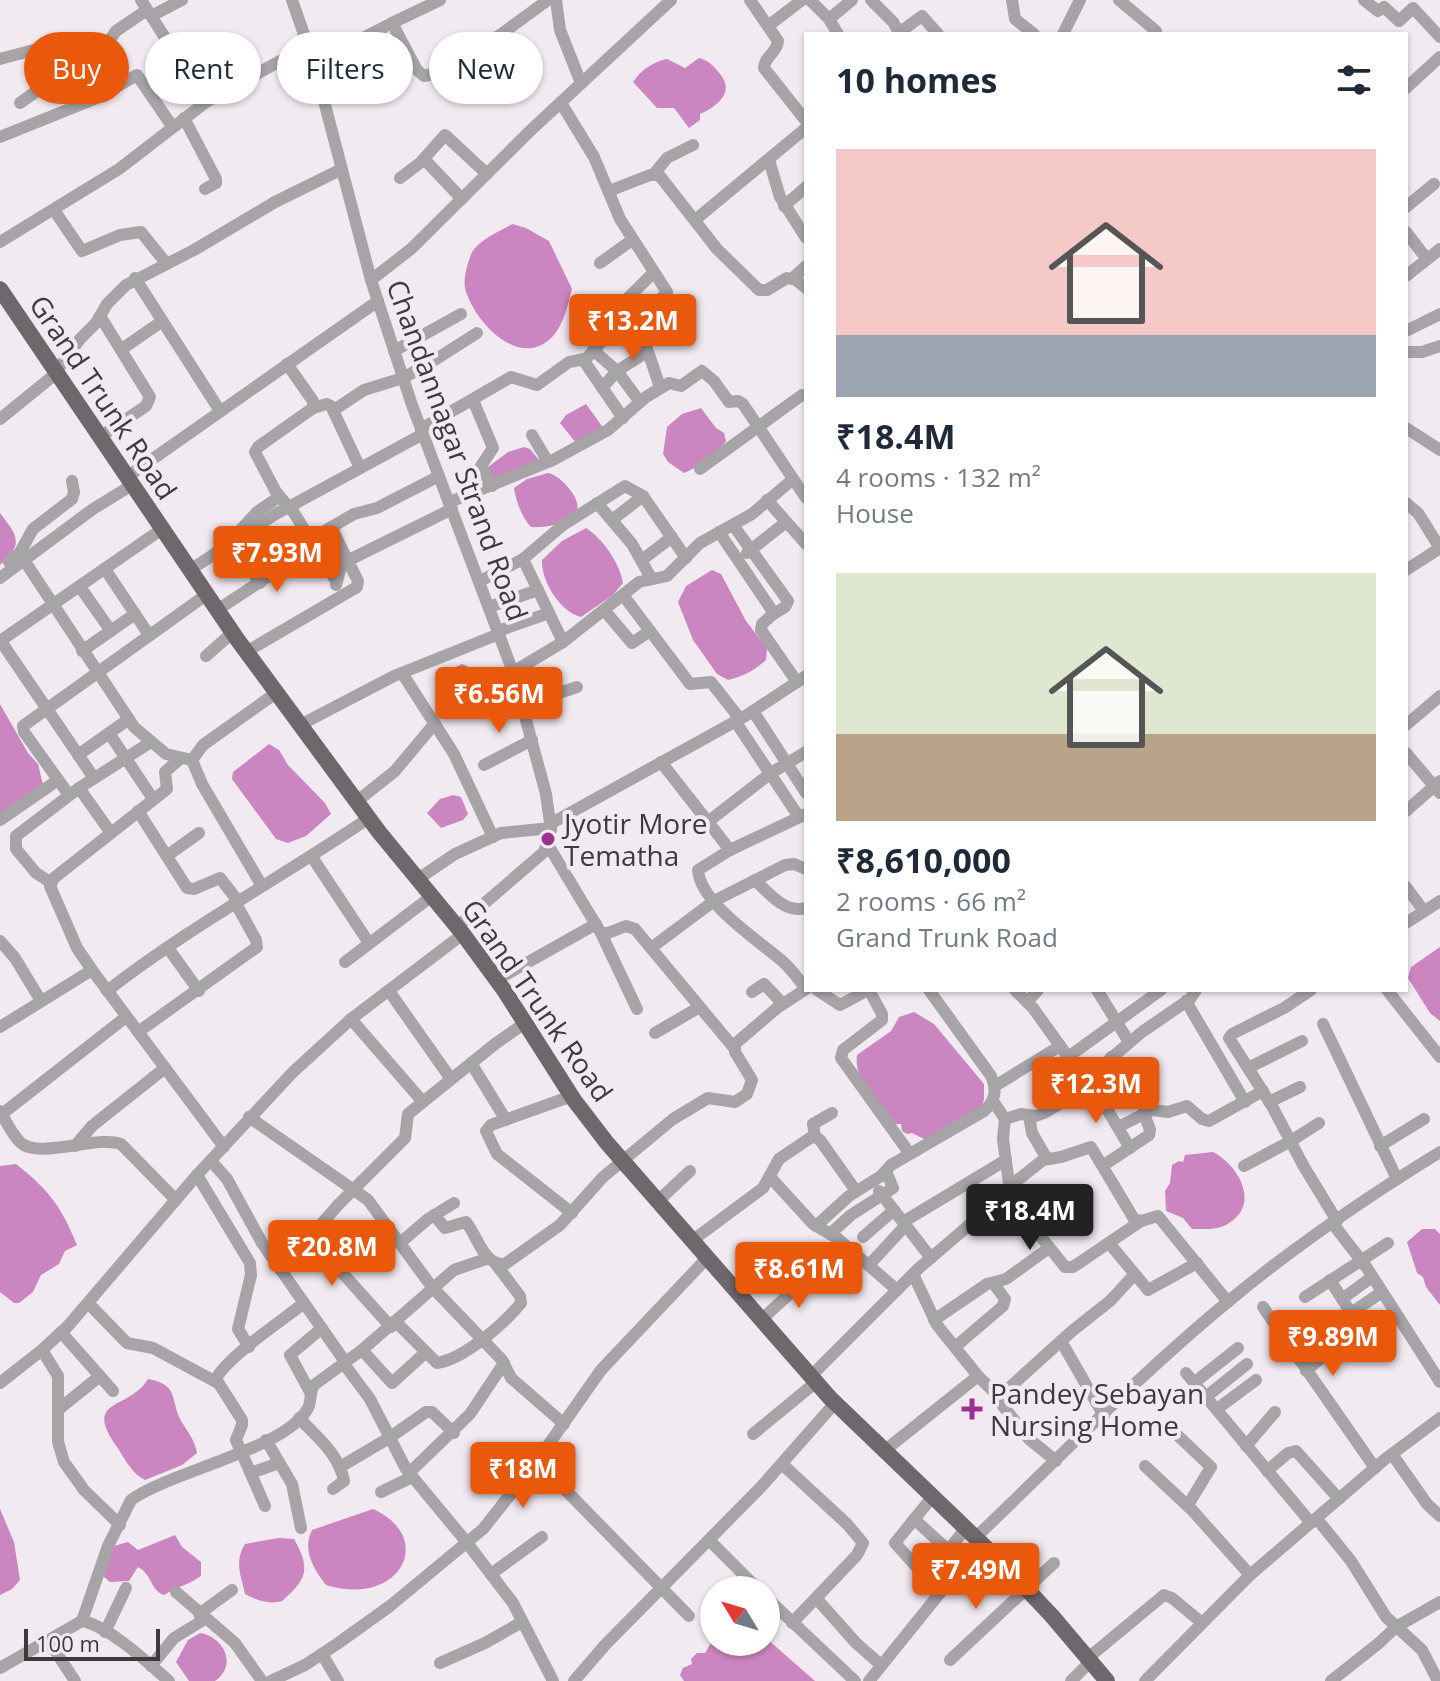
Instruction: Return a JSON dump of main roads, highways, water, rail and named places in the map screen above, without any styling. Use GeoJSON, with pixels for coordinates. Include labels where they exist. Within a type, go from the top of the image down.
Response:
{"type":"FeatureCollection","features":[{"type":"Feature","properties":{"kind":"main road","name":"Grand Trunk Road"},"geometry":{"type":"LineString","coordinates":[[0,289],[232,633],[356,802],[460,930],[572,1096],[622,1161],[813,1380],[1026,1588],[1107,1681]]}},
{"type":"Feature","properties":{"kind":"place","name":"Jyotir More Tematha"},"geometry":{"type":"Point","coordinates":[548,839]}},
{"type":"Feature","properties":{"kind":"place","name":"Pandey Sebayan Nursing Home"},"geometry":{"type":"Point","coordinates":[972,1409]}}]}
